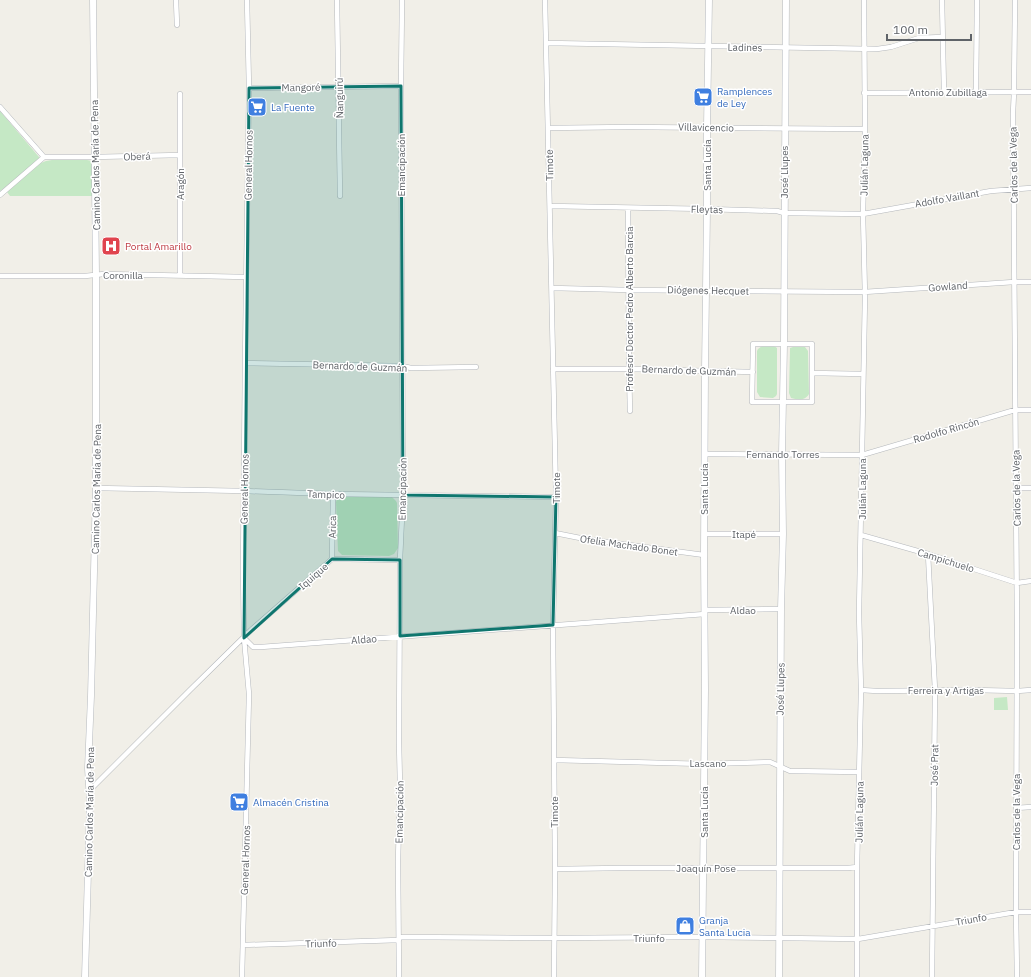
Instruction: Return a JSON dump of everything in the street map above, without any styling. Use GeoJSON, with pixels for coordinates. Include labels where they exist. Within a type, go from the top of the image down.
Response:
{"type":"FeatureCollection","features":[{"type":"Feature","properties":{"kind":"street","name":"Camino Carlos María de Pena"},"geometry":{"type":"LineString","coordinates":[[85,977],[90,802],[88,768],[91,711],[96,488],[96,275],[93,0]]}},
{"type":"Feature","properties":{"kind":"street"},"geometry":{"type":"LineString","coordinates":[[176,0],[177,25]]}},
{"type":"Feature","properties":{"kind":"street","name":"General Hornos"},"geometry":{"type":"LineString","coordinates":[[242,977],[249,694],[244,638],[243,570],[246,276],[250,88],[247,0]]}},
{"type":"Feature","properties":{"kind":"street","name":"Ñanguirú"},"geometry":{"type":"LineString","coordinates":[[337,0],[340,196]]}},
{"type":"Feature","properties":{"kind":"street","name":"Emancipación"},"geometry":{"type":"LineString","coordinates":[[399,977],[398,860],[400,785],[400,560],[403,495],[402,0]]}},
{"type":"Feature","properties":{"kind":"street","name":"Timote"},"geometry":{"type":"LineString","coordinates":[[545,0],[556,497],[553,625],[555,869],[554,977]]}},
{"type":"Feature","properties":{"kind":"street","name":"Santa Lucía"},"geometry":{"type":"LineString","coordinates":[[702,977],[705,690],[705,371],[709,0]]}},
{"type":"Feature","properties":{"kind":"street","name":"José Llupes"},"geometry":{"type":"LineString","coordinates":[[779,977],[786,0]]}},
{"type":"Feature","properties":{"kind":"street","name":"Julián Laguna"},"geometry":{"type":"LineString","coordinates":[[857,977],[857,867],[861,690],[859,613],[864,292],[864,0]]}},
{"type":"Feature","properties":{"kind":"street"},"geometry":{"type":"LineString","coordinates":[[942,0],[944,92]]}},
{"type":"Feature","properties":{"kind":"street"},"geometry":{"type":"LineString","coordinates":[[976,92],[977,0]]}},
{"type":"Feature","properties":{"kind":"street","name":"Carlos de la Vega"},"geometry":{"type":"LineString","coordinates":[[1015,0],[1013,113],[1017,583],[1017,977]]}},
{"type":"Feature","properties":{"kind":"street","name":"Ladines"},"geometry":{"type":"LineString","coordinates":[[547,43],[864,49],[884,48],[919,38],[942,37]]}},
{"type":"Feature","properties":{"kind":"street","name":"Mangoré"},"geometry":{"type":"LineString","coordinates":[[250,88],[401,86]]}},
{"type":"Feature","properties":{"kind":"street","name":"Antonio Zubillaga"},"geometry":{"type":"LineString","coordinates":[[864,93],[1031,92]]}},
{"type":"Feature","properties":{"kind":"street","name":"Aragón"},"geometry":{"type":"LineString","coordinates":[[180,94],[180,275]]}},
{"type":"Feature","properties":{"kind":"street"},"geometry":{"type":"LineString","coordinates":[[0,107],[44,157],[0,195]]}},
{"type":"Feature","properties":{"kind":"street","name":"Villavicencio"},"geometry":{"type":"LineString","coordinates":[[548,128],[707,127],[865,129]]}},
{"type":"Feature","properties":{"kind":"street","name":"Oberá"},"geometry":{"type":"LineString","coordinates":[[44,157],[94,158],[180,155]]}},
{"type":"Feature","properties":{"kind":"street","name":"Adolfo Vaillant"},"geometry":{"type":"LineString","coordinates":[[863,214],[991,191],[1031,188]]}},
{"type":"Feature","properties":{"kind":"street","name":"Fleytas"},"geometry":{"type":"LineString","coordinates":[[550,206],[863,214]]}},
{"type":"Feature","properties":{"kind":"street","name":"Profesor Doctor Pedro Alberto Barcia"},"geometry":{"type":"LineString","coordinates":[[628,208],[630,411]]}},
{"type":"Feature","properties":{"kind":"street","name":"Coronilla"},"geometry":{"type":"LineString","coordinates":[[0,276],[85,276],[104,274],[246,276]]}},
{"type":"Feature","properties":{"kind":"street","name":"Gowland"},"geometry":{"type":"LineString","coordinates":[[864,292],[1031,282]]}},
{"type":"Feature","properties":{"kind":"street","name":"Diógenes Hecquet"},"geometry":{"type":"LineString","coordinates":[[552,288],[864,292]]}},
{"type":"Feature","properties":{"kind":"street"},"geometry":{"type":"LineString","coordinates":[[753,344],[812,344],[812,402],[752,402],[753,372],[753,344]]}},
{"type":"Feature","properties":{"kind":"street","name":"Bernardo de Guzmán"},"geometry":{"type":"LineString","coordinates":[[245,363],[402,366],[411,368],[476,367]]}},
{"type":"Feature","properties":{"kind":"street","name":"Bernardo de Guzmán"},"geometry":{"type":"LineString","coordinates":[[553,369],[753,372]]}},
{"type":"Feature","properties":{"kind":"street"},"geometry":{"type":"LineString","coordinates":[[812,373],[863,374]]}},
{"type":"Feature","properties":{"kind":"street","name":"Rodolfo Rincón"},"geometry":{"type":"LineString","coordinates":[[862,455],[1015,410],[1031,410]]}},
{"type":"Feature","properties":{"kind":"street","name":"Fernando Torres"},"geometry":{"type":"LineString","coordinates":[[705,454],[862,455]]}},
{"type":"Feature","properties":{"kind":"street","name":"Tampico"},"geometry":{"type":"LineString","coordinates":[[96,488],[333,494],[556,497]]}},
{"type":"Feature","properties":{"kind":"street"},"geometry":{"type":"LineString","coordinates":[[1016,488],[1031,488]]}},
{"type":"Feature","properties":{"kind":"street","name":"Arica"},"geometry":{"type":"LineString","coordinates":[[332,559],[333,494]]}},
{"type":"Feature","properties":{"kind":"street","name":"Ofelia Machado Bonet"},"geometry":{"type":"LineString","coordinates":[[555,533],[585,539],[704,555]]}},
{"type":"Feature","properties":{"kind":"street","name":"Itapé"},"geometry":{"type":"LineString","coordinates":[[704,534],[783,534]]}},
{"type":"Feature","properties":{"kind":"street","name":"Campichuelo"},"geometry":{"type":"LineString","coordinates":[[861,535],[928,554],[1017,583],[1031,581]]}},
{"type":"Feature","properties":{"kind":"street","name":"José Prat"},"geometry":{"type":"LineString","coordinates":[[928,554],[935,690],[932,977]]}},
{"type":"Feature","properties":{"kind":"street","name":"Iquique"},"geometry":{"type":"LineString","coordinates":[[244,638],[332,559],[400,560]]}},
{"type":"Feature","properties":{"kind":"street","name":"Aldao"},"geometry":{"type":"LineString","coordinates":[[244,638],[253,647],[260,647],[705,612],[781,609]]}},
{"type":"Feature","properties":{"kind":"street"},"geometry":{"type":"LineString","coordinates":[[90,791],[244,638]]}},
{"type":"Feature","properties":{"kind":"street","name":"Ferreira y Artigas"},"geometry":{"type":"LineString","coordinates":[[861,690],[1031,690]]}},
{"type":"Feature","properties":{"kind":"street","name":"Lascano"},"geometry":{"type":"LineString","coordinates":[[554,760],[704,764],[770,762],[790,771],[859,772]]}},
{"type":"Feature","properties":{"kind":"street"},"geometry":{"type":"LineString","coordinates":[[1016,808],[1031,807]]}},
{"type":"Feature","properties":{"kind":"street","name":"Joaquín Pose"},"geometry":{"type":"LineString","coordinates":[[555,869],[857,867]]}},
{"type":"Feature","properties":{"kind":"street","name":"Triunfo"},"geometry":{"type":"LineString","coordinates":[[243,945],[399,938],[702,937],[858,939],[1016,912],[1031,912]]}},
{"type":"Feature","properties":{"kind":"highlighted area"},"geometry":{"type":"Polygon","coordinates":[[[401,86],[403,495],[556,497],[553,625],[400,636],[400,560],[332,559],[244,638],[249,88],[401,86]]]}},
{"type":"Feature","properties":{"kind":"green space"},"geometry":{"type":"Polygon","coordinates":[[[0,111],[39,157],[39,159],[0,191],[0,111]]]}},
{"type":"Feature","properties":{"kind":"green space"},"geometry":{"type":"Polygon","coordinates":[[[52,160],[92,161],[92,196],[10,196],[7,192],[41,163],[52,160]]]}},
{"type":"Feature","properties":{"kind":"green space"},"geometry":{"type":"Polygon","coordinates":[[[762,346],[774,346],[777,348],[777,394],[773,398],[760,397],[757,392],[757,351],[762,346]]]}},
{"type":"Feature","properties":{"kind":"green space"},"geometry":{"type":"Polygon","coordinates":[[[805,347],[808,351],[809,394],[805,398],[801,399],[791,398],[789,393],[790,348],[805,347]]]}},
{"type":"Feature","properties":{"kind":"green space"},"geometry":{"type":"Polygon","coordinates":[[[343,496],[392,497],[396,501],[398,548],[394,554],[389,556],[342,555],[338,551],[336,502],[337,499],[343,496]]]}},
{"type":"Feature","properties":{"kind":"green space"},"geometry":{"type":"Polygon","coordinates":[[[1007,697],[1008,710],[994,710],[994,698],[1007,697]]]}},
{"type":"Feature","properties":{"kind":"place","name":"Ramplences de Ley"},"geometry":{"type":"Point","coordinates":[703,97]}},
{"type":"Feature","properties":{"kind":"place","name":"La Fuente"},"geometry":{"type":"Point","coordinates":[257,107]}},
{"type":"Feature","properties":{"kind":"place","name":"Portal Amarillo"},"geometry":{"type":"Point","coordinates":[111,246]}},
{"type":"Feature","properties":{"kind":"place","name":"Almacén Cristina"},"geometry":{"type":"Point","coordinates":[239,802]}},
{"type":"Feature","properties":{"kind":"place","name":"Granja Santa Lucia"},"geometry":{"type":"Point","coordinates":[685,926]}}]}
